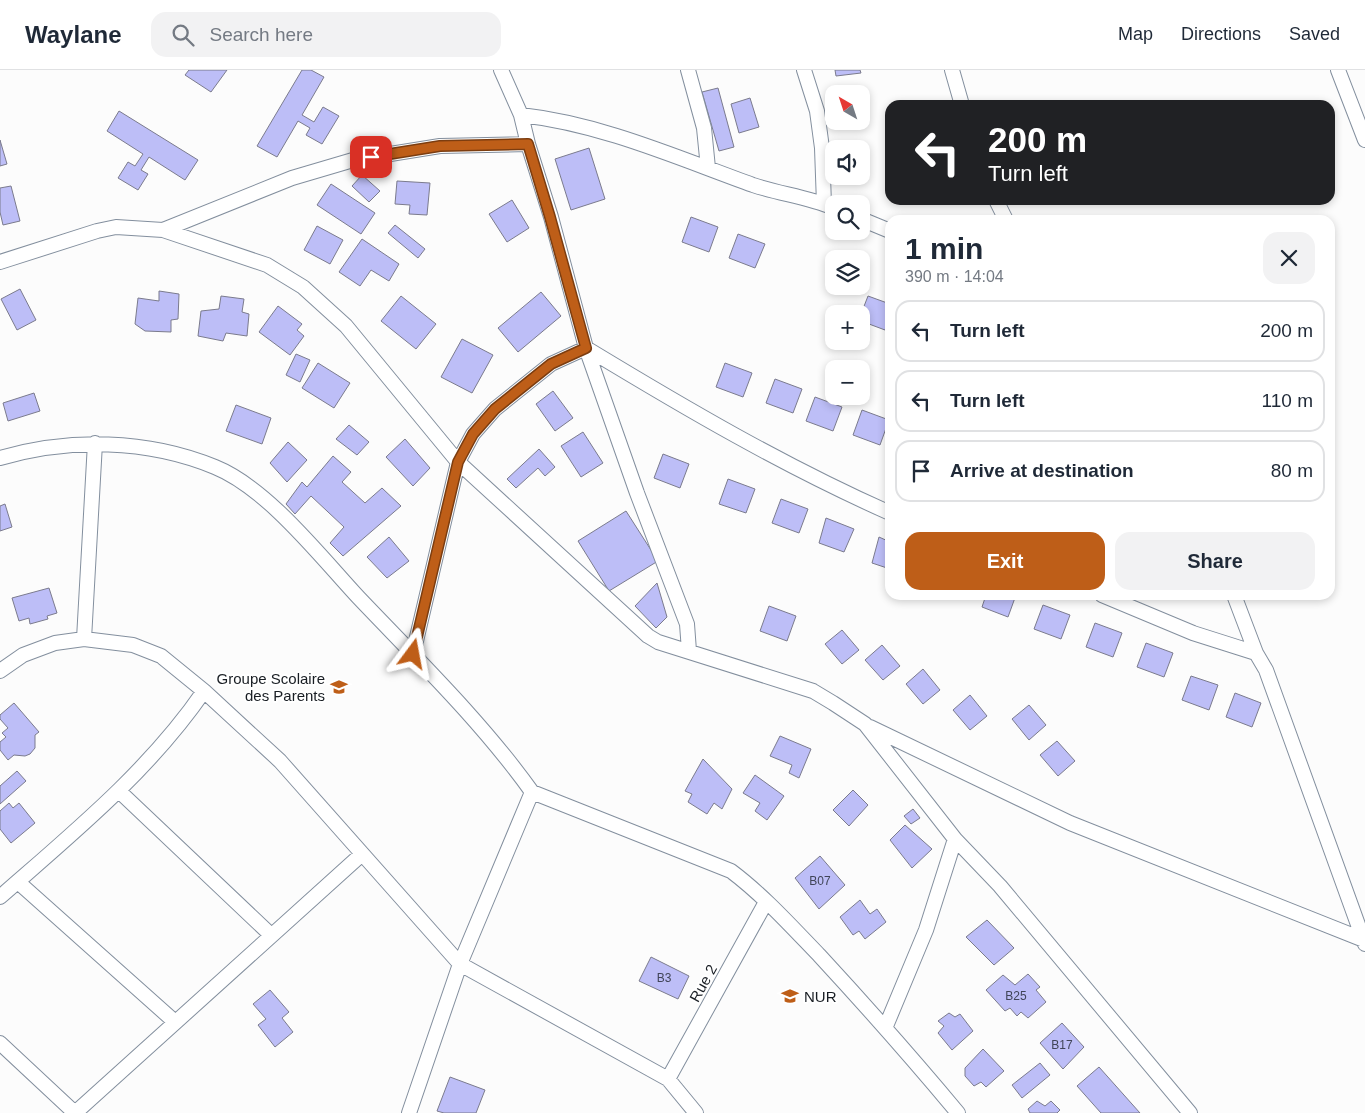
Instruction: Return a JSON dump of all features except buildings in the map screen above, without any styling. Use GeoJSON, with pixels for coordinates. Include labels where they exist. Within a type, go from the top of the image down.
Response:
{"type":"FeatureCollection","features":[{"type":"Feature","properties":{"kind":"street"},"geometry":{"type":"LineString","coordinates":[[501,70],[522,115],[528,144],[586,348],[637,493],[687,624],[689,651]]}},
{"type":"Feature","properties":{"kind":"street"},"geometry":{"type":"LineString","coordinates":[[688,70],[704,128],[708,168]]}},
{"type":"Feature","properties":{"kind":"street"},"geometry":{"type":"LineString","coordinates":[[804,70],[816,111],[828,195]]}},
{"type":"Feature","properties":{"kind":"street"},"geometry":{"type":"LineString","coordinates":[[952,70],[961,100]]}},
{"type":"Feature","properties":{"kind":"street"},"geometry":{"type":"LineString","coordinates":[[1338,70],[1365,140]]}},
{"type":"Feature","properties":{"kind":"street"},"geometry":{"type":"LineString","coordinates":[[522,115],[553,119],[657,149],[756,186],[825,205]]}},
{"type":"Feature","properties":{"kind":"street"},"geometry":{"type":"LineString","coordinates":[[163,230],[292,178],[354,160],[440,146],[528,144]]}},
{"type":"Feature","properties":{"kind":"street"},"geometry":{"type":"LineString","coordinates":[[870,223],[885,229]]}},
{"type":"Feature","properties":{"kind":"street"},"geometry":{"type":"LineString","coordinates":[[0,262],[97,231],[116,228],[163,230],[267,265],[303,287],[346,326],[458,462],[648,636],[658,642],[813,691],[864,724],[1070,823],[1364,942]]}},
{"type":"Feature","properties":{"kind":"street"},"geometry":{"type":"LineString","coordinates":[[413,654],[458,462],[473,434],[495,409],[551,364],[586,348]]}},
{"type":"Feature","properties":{"kind":"street"},"geometry":{"type":"LineString","coordinates":[[586,348],[717,427],[823,484],[885,511]]}},
{"type":"Feature","properties":{"kind":"street"},"geometry":{"type":"LineString","coordinates":[[0,458],[62,445],[95,443],[159,450],[216,467],[254,491],[284,518],[413,654],[515,769],[532,792],[731,871],[766,902],[886,1026],[958,1113]]}},
{"type":"Feature","properties":{"kind":"street"},"geometry":{"type":"LineString","coordinates":[[84,639],[95,443]]}},
{"type":"Feature","properties":{"kind":"street"},"geometry":{"type":"LineString","coordinates":[[1114,600],[1193,633],[1256,653]]}},
{"type":"Feature","properties":{"kind":"street"},"geometry":{"type":"LineString","coordinates":[[1236,600],[1256,653],[1266,670],[1364,942]]}},
{"type":"Feature","properties":{"kind":"street"},"geometry":{"type":"LineString","coordinates":[[0,671],[22,655],[56,643],[84,639],[133,645],[161,656],[204,691],[280,761],[460,964],[668,1079],[696,1113]]}},
{"type":"Feature","properties":{"kind":"street"},"geometry":{"type":"LineString","coordinates":[[0,897],[120,792],[185,719],[204,691]]}},
{"type":"Feature","properties":{"kind":"street"},"geometry":{"type":"LineString","coordinates":[[864,724],[955,839],[1000,886],[1190,1113]]}},
{"type":"Feature","properties":{"kind":"street"},"geometry":{"type":"LineString","coordinates":[[120,792],[271,935]]}},
{"type":"Feature","properties":{"kind":"street"},"geometry":{"type":"LineString","coordinates":[[408,1113],[460,964],[532,792]]}},
{"type":"Feature","properties":{"kind":"street"},"geometry":{"type":"LineString","coordinates":[[886,1026],[926,930],[955,839]]}},
{"type":"Feature","properties":{"kind":"street"},"geometry":{"type":"LineString","coordinates":[[0,1043],[75,1113],[362,854]]}},
{"type":"Feature","properties":{"kind":"street"},"geometry":{"type":"LineString","coordinates":[[18,882],[175,1022]]}},
{"type":"Feature","properties":{"kind":"street","name":"Rue 2"},"geometry":{"type":"LineString","coordinates":[[668,1079],[766,902]]}},
{"type":"Feature","properties":{"kind":"place","name":"Groupe Scolaire des Parents"},"geometry":{"type":"Point","coordinates":[339,687]}},
{"type":"Feature","properties":{"kind":"place","name":"NUR"},"geometry":{"type":"Point","coordinates":[790,996]}},
{"type":"Feature","properties":{"kind":"route"},"geometry":{"type":"LineString","coordinates":[[371,157],[440,146],[528,144],[586,348],[551,364],[531,378],[495,409],[473,434],[458,462],[413,654]]}}]}
